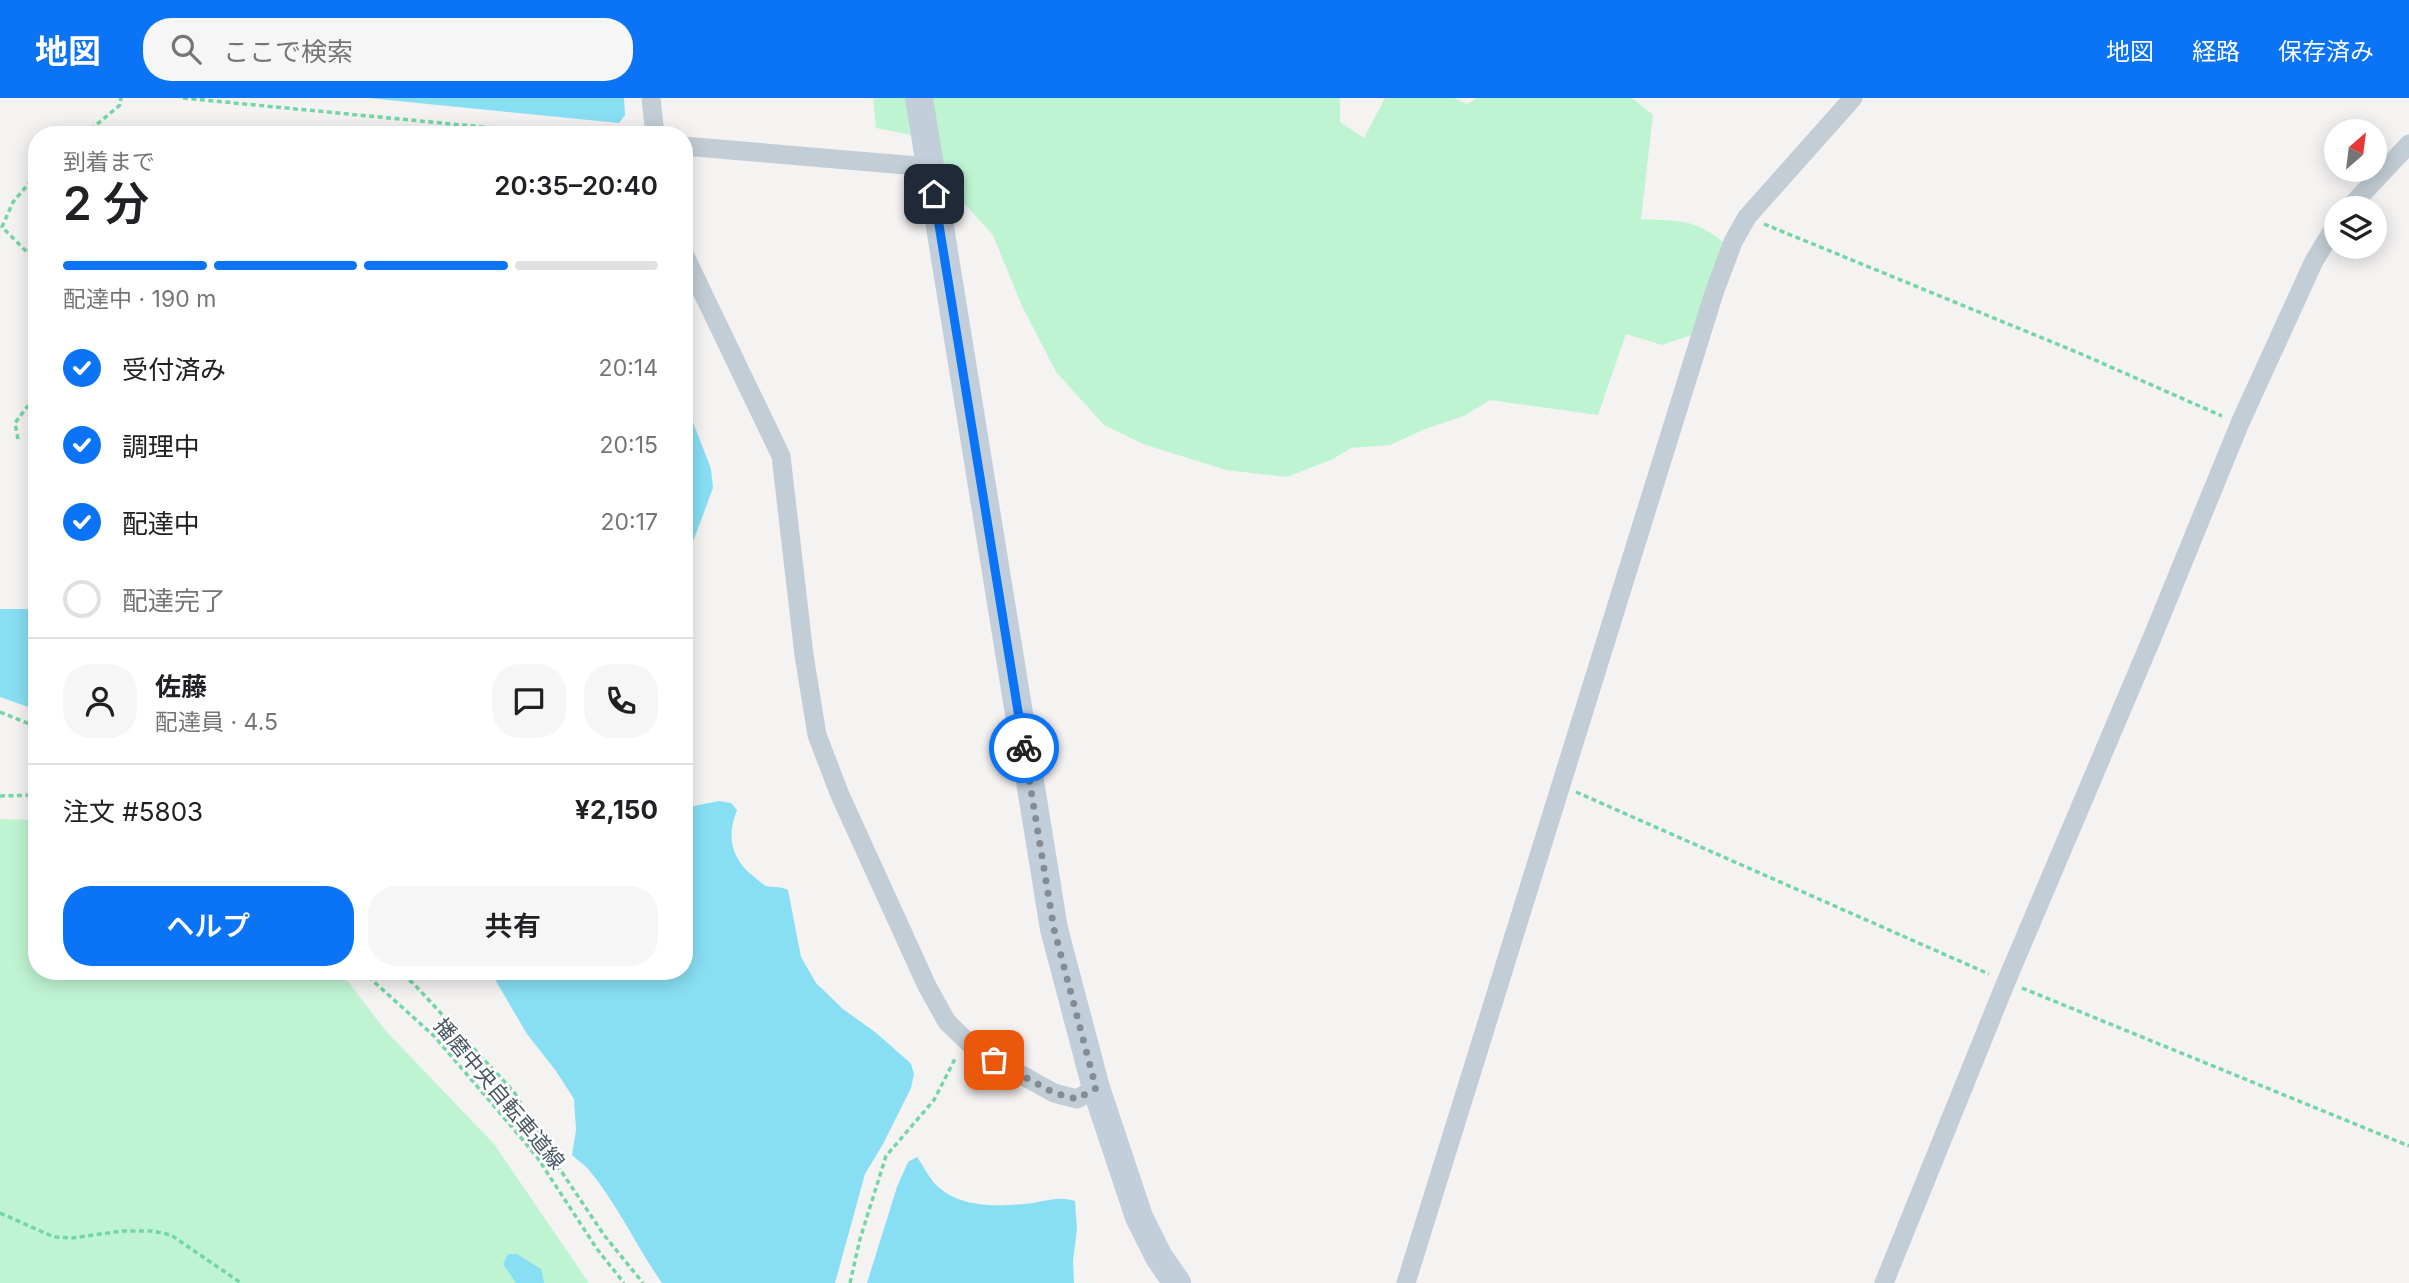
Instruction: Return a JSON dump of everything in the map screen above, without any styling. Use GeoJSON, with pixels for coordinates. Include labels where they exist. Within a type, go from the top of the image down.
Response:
{"type":"FeatureCollection","features":[{"type":"Feature","properties":{"kind":"street"},"geometry":{"type":"LineString","coordinates":[[651,98],[653,126]]}},
{"type":"Feature","properties":{"kind":"street"},"geometry":{"type":"LineString","coordinates":[[919,98],[1054,929],[1096,1088],[1139,1217],[1159,1257],[1177,1283]]}},
{"type":"Feature","properties":{"kind":"street"},"geometry":{"type":"LineString","coordinates":[[1406,1283],[1714,293],[1733,242],[1748,217],[1853,98]]}},
{"type":"Feature","properties":{"kind":"street"},"geometry":{"type":"LineString","coordinates":[[2360,196],[2409,144]]}},
{"type":"Feature","properties":{"kind":"street"},"geometry":{"type":"LineString","coordinates":[[693,147],[929,167]]}},
{"type":"Feature","properties":{"kind":"street"},"geometry":{"type":"LineString","coordinates":[[1884,1283],[2006,982],[2240,424],[2314,261],[2324,245]]}},
{"type":"Feature","properties":{"kind":"street"},"geometry":{"type":"LineString","coordinates":[[693,273],[781,456],[804,655],[817,735],[840,795],[927,986],[947,1022],[975,1049],[1054,1093],[1077,1099],[1096,1088]]}},
{"type":"Feature","properties":{"kind":"path"},"geometry":{"type":"LineString","coordinates":[[95,126],[120,106],[121,98]]}},
{"type":"Feature","properties":{"kind":"path"},"geometry":{"type":"LineString","coordinates":[[183,98],[474,126]]}},
{"type":"Feature","properties":{"kind":"path"},"geometry":{"type":"LineString","coordinates":[[271,98],[273,106]]}},
{"type":"Feature","properties":{"kind":"path"},"geometry":{"type":"LineString","coordinates":[[28,184],[13,202],[2,227],[28,253]]}},
{"type":"Feature","properties":{"kind":"path"},"geometry":{"type":"LineString","coordinates":[[1748,217],[2079,353],[2240,424]]}},
{"type":"Feature","properties":{"kind":"path"},"geometry":{"type":"LineString","coordinates":[[18,439],[15,423],[28,406]]}},
{"type":"Feature","properties":{"kind":"path"},"geometry":{"type":"LineString","coordinates":[[0,712],[28,723]]}},
{"type":"Feature","properties":{"kind":"path"},"geometry":{"type":"LineString","coordinates":[[1562,786],[2006,982],[2409,1146]]}},
{"type":"Feature","properties":{"kind":"path"},"geometry":{"type":"LineString","coordinates":[[0,796],[28,795]]}},
{"type":"Feature","properties":{"kind":"path","name":"播磨中央自転車道線"},"geometry":{"type":"LineString","coordinates":[[372,980],[433,1036],[537,1157],[597,1250],[624,1283]]}},
{"type":"Feature","properties":{"kind":"path"},"geometry":{"type":"LineString","coordinates":[[408,980],[514,1092],[551,1156],[604,1235],[643,1283]]}},
{"type":"Feature","properties":{"kind":"path"},"geometry":{"type":"LineString","coordinates":[[850,1283],[860,1239],[886,1156],[934,1100],[964,1039]]}},
{"type":"Feature","properties":{"kind":"path"},"geometry":{"type":"LineString","coordinates":[[0,1213],[54,1237],[72,1238],[122,1231],[152,1231],[172,1235],[241,1283]]}},
{"type":"Feature","properties":{"kind":"green space"},"geometry":{"type":"Polygon","coordinates":[[[873,98],[1340,98],[1340,122],[1364,138],[1385,98],[1454,98],[1467,104],[1477,98],[1632,98],[1653,115],[1641,219],[1685,222],[1713,234],[1723,242],[1692,335],[1662,345],[1626,334],[1598,415],[1490,400],[1464,416],[1425,429],[1390,445],[1351,448],[1333,459],[1287,477],[1226,470],[1143,444],[1104,425],[1056,372],[1021,304],[993,235],[958,197],[921,137],[876,128],[873,98]]]}},
{"type":"Feature","properties":{"kind":"green space"},"geometry":{"type":"Polygon","coordinates":[[[0,819],[28,820],[28,980],[347,980],[385,1030],[494,1144],[589,1283],[0,1283],[0,819]]]}},
{"type":"Feature","properties":{"kind":"water"},"geometry":{"type":"Polygon","coordinates":[[[368,98],[624,98],[625,115],[619,123],[368,98]]]}},
{"type":"Feature","properties":{"kind":"water"},"geometry":{"type":"Polygon","coordinates":[[[693,422],[711,469],[713,488],[693,541],[693,422]]]}},
{"type":"Feature","properties":{"kind":"water"},"geometry":{"type":"Polygon","coordinates":[[[0,609],[28,609],[28,707],[0,697],[0,609]]]}},
{"type":"Feature","properties":{"kind":"water"},"geometry":{"type":"Polygon","coordinates":[[[719,801],[731,803],[737,810],[732,829],[735,854],[745,869],[764,885],[788,890],[801,957],[816,983],[843,1009],[907,1060],[914,1074],[911,1088],[865,1174],[835,1283],[662,1283],[599,1183],[572,1155],[576,1130],[574,1099],[527,1034],[495,980],[693,980],[693,806],[719,801]]]}},
{"type":"Feature","properties":{"kind":"water"},"geometry":{"type":"Polygon","coordinates":[[[917,1157],[935,1184],[956,1198],[968,1202],[1007,1205],[1059,1199],[1075,1201],[1077,1230],[1073,1261],[1074,1283],[867,1283],[897,1187],[908,1162],[917,1157]]]}},
{"type":"Feature","properties":{"kind":"water"},"geometry":{"type":"Polygon","coordinates":[[[508,1254],[517,1254],[541,1269],[544,1283],[516,1283],[503,1264],[508,1254]]]}},
{"type":"Feature","properties":{"kind":"way so far"},"geometry":{"type":"LineString","coordinates":[[994,1060],[1054,1093],[1077,1099],[1096,1088],[1054,929],[1024,748]]}},
{"type":"Feature","properties":{"kind":"route"},"geometry":{"type":"LineString","coordinates":[[934,194],[1024,748]]}}]}
